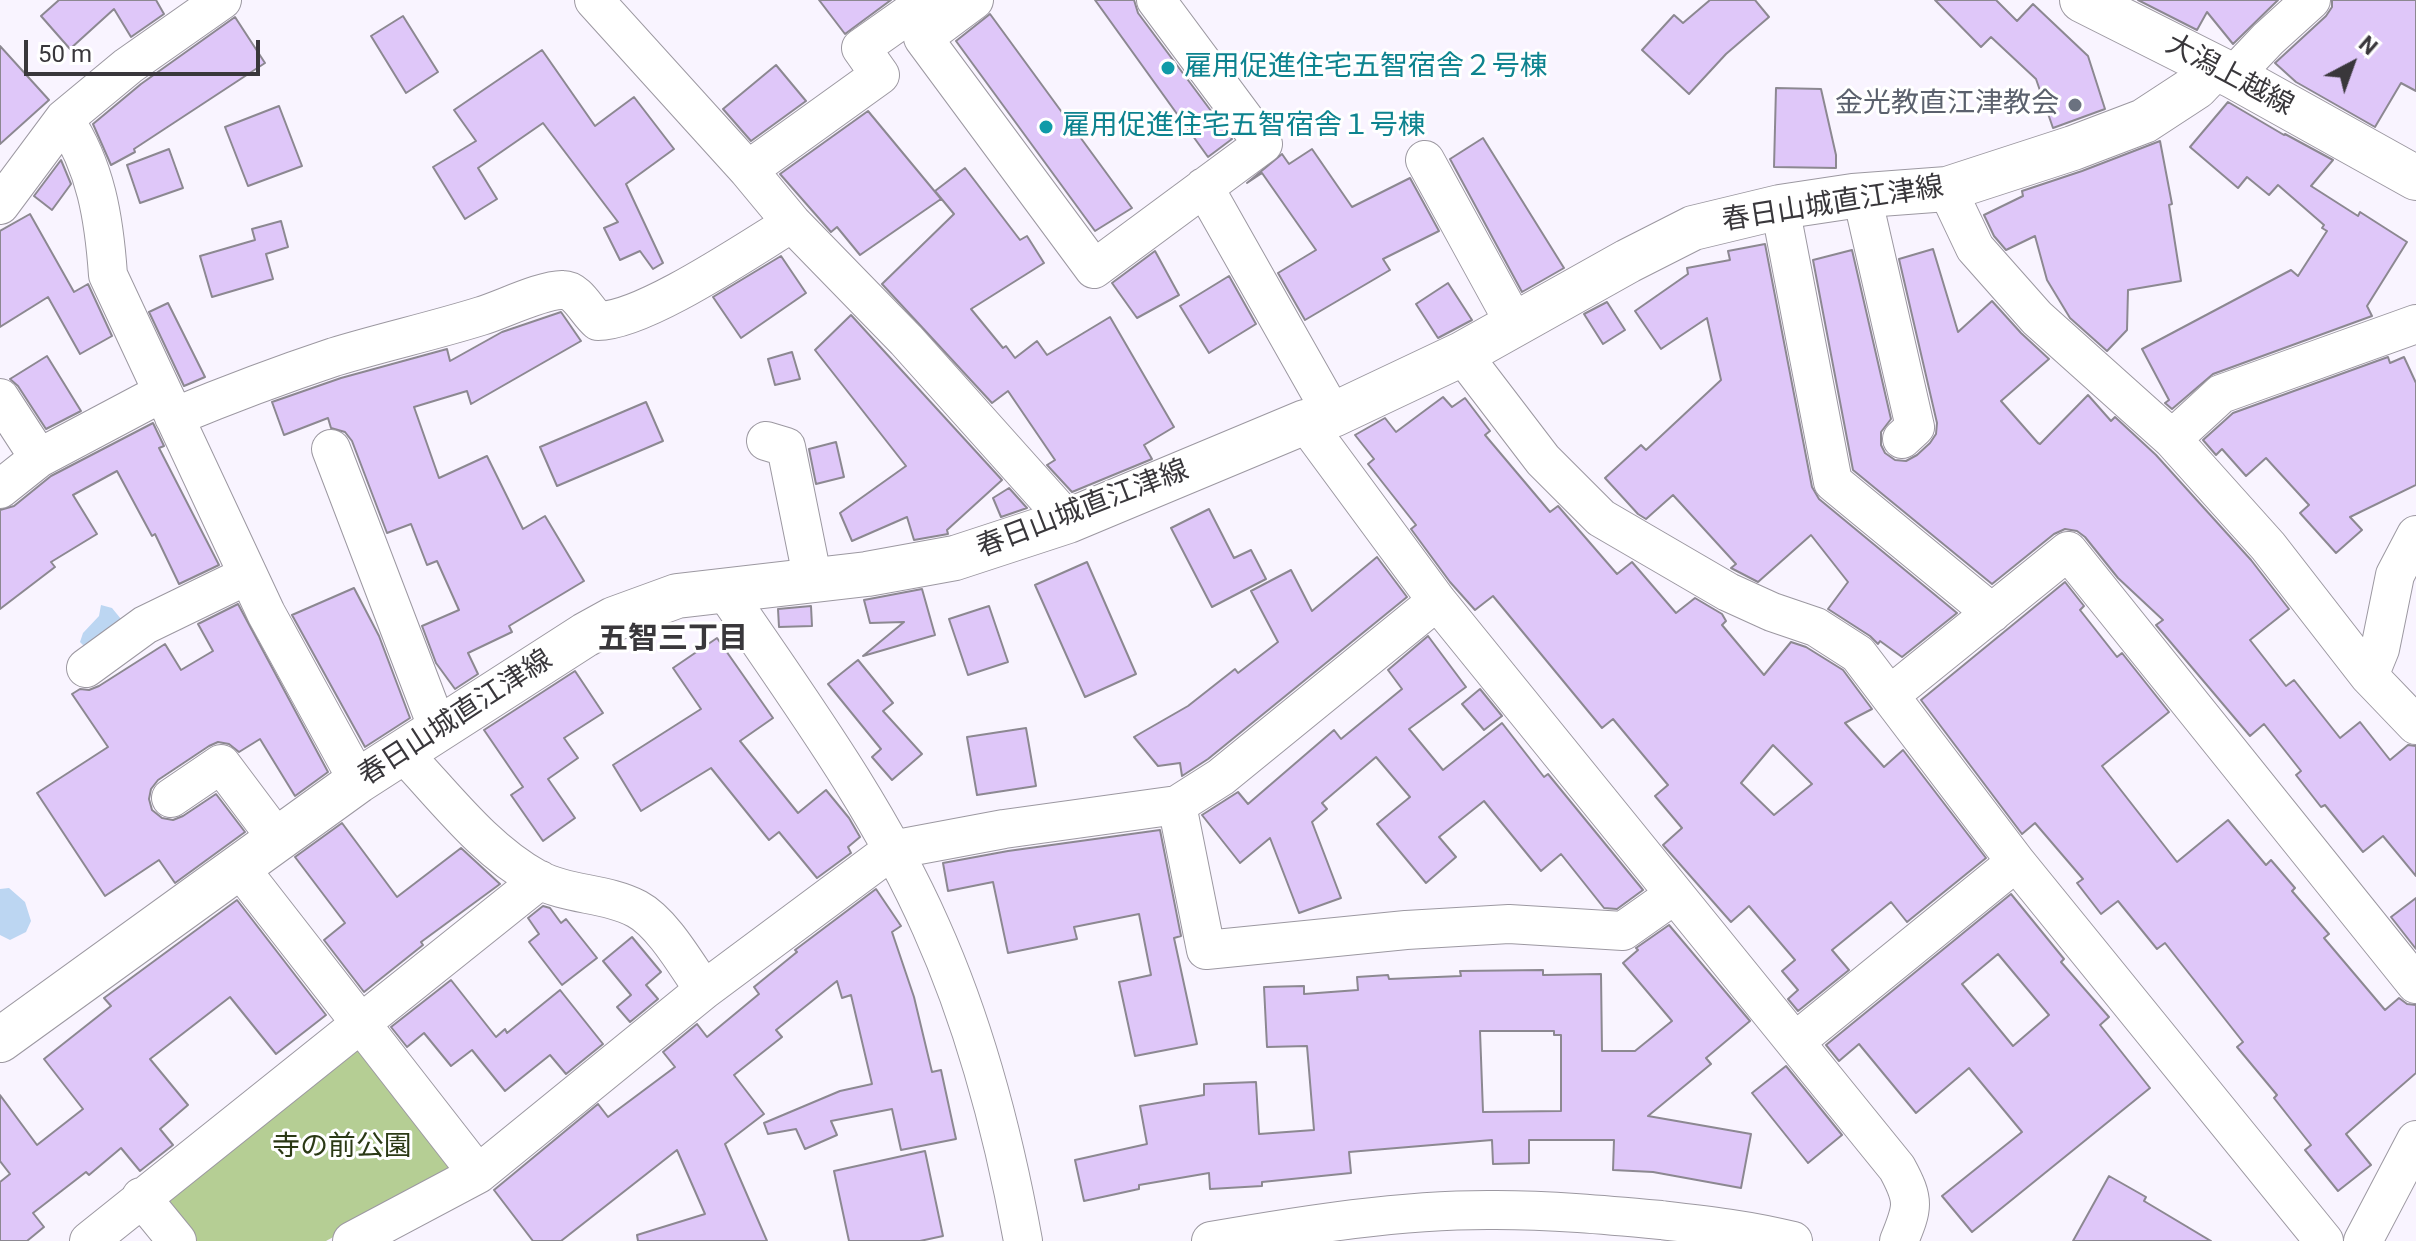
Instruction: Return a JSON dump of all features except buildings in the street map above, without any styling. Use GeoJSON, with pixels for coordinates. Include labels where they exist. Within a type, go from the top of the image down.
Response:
{"type":"FeatureCollection","features":[{"type":"Feature","properties":{"kind":"main road","name":"大潟上越線"},"geometry":{"type":"LineString","coordinates":[[2082,0],[2224,72],[2416,178]]}},
{"type":"Feature","properties":{"kind":"main road","name":"春日山城直江津線"},"geometry":{"type":"LineString","coordinates":[[0,1040],[358,781],[614,619],[677,596],[813,581],[955,558],[1068,521],[1319,418],[1462,354],[1693,228],[1780,207],[1947,189],[2144,121],[2224,72]]}},
{"type":"Feature","properties":{"kind":"street"},"geometry":{"type":"LineString","coordinates":[[0,205],[64,119],[128,66],[222,0]]}},
{"type":"Feature","properties":{"kind":"street"},"geometry":{"type":"LineString","coordinates":[[594,0],[792,223],[906,340],[1068,521]]}},
{"type":"Feature","properties":{"kind":"street"},"geometry":{"type":"LineString","coordinates":[[748,170],[880,75],[861,48],[929,0]]}},
{"type":"Feature","properties":{"kind":"street"},"geometry":{"type":"LineString","coordinates":[[974,0],[923,38],[1094,269],[1263,144],[1156,0]]}},
{"type":"Feature","properties":{"kind":"street"},"geometry":{"type":"LineString","coordinates":[[2224,72],[2268,39],[2311,0]]}},
{"type":"Feature","properties":{"kind":"street"},"geometry":{"type":"LineString","coordinates":[[64,119],[83,151],[96,183],[105,229],[108,275],[164,407],[266,613],[358,781]]}},
{"type":"Feature","properties":{"kind":"street"},"geometry":{"type":"LineString","coordinates":[[1425,160],[1516,326]]}},
{"type":"Feature","properties":{"kind":"street"},"geometry":{"type":"LineString","coordinates":[[1204,187],[1319,418],[1437,601],[1897,1168],[1909,1189],[1911,1211],[1899,1241]]}},
{"type":"Feature","properties":{"kind":"street"},"geometry":{"type":"LineString","coordinates":[[1947,189],[1975,248],[2037,318],[2073,353],[2116,387],[2172,439],[2268,546],[2369,676],[2416,725]]}},
{"type":"Feature","properties":{"kind":"street"},"geometry":{"type":"LineString","coordinates":[[1862,196],[1915,427],[1902,439]]}},
{"type":"Feature","properties":{"kind":"street"},"geometry":{"type":"LineString","coordinates":[[1780,207],[1833,482],[1992,613]]}},
{"type":"Feature","properties":{"kind":"street"},"geometry":{"type":"LineString","coordinates":[[0,489],[39,458],[164,407],[243,388],[550,293],[564,290],[577,295],[586,311],[598,321],[613,321],[670,295],[792,223]]}},
{"type":"Feature","properties":{"kind":"street"},"geometry":{"type":"LineString","coordinates":[[2172,439],[2221,394],[2410,334]]}},
{"type":"Feature","properties":{"kind":"street"},"geometry":{"type":"LineString","coordinates":[[1462,354],[1543,460],[1601,518],[1728,592],[1816,627],[1858,654],[2016,862],[2324,1241]]}},
{"type":"Feature","properties":{"kind":"street"},"geometry":{"type":"LineString","coordinates":[[0,398],[39,458]]}},
{"type":"Feature","properties":{"kind":"street"},"geometry":{"type":"LineString","coordinates":[[766,441],[786,447],[813,581]]}},
{"type":"Feature","properties":{"kind":"street"},"geometry":{"type":"LineString","coordinates":[[331,449],[438,729]]}},
{"type":"Feature","properties":{"kind":"street"},"geometry":{"type":"LineString","coordinates":[[2369,676],[2380,649],[2395,575],[2416,535]]}},
{"type":"Feature","properties":{"kind":"street"},"geometry":{"type":"LineString","coordinates":[[1890,695],[2068,551],[2416,984]]}},
{"type":"Feature","properties":{"kind":"street"},"geometry":{"type":"LineString","coordinates":[[86,668],[145,625],[248,575]]}},
{"type":"Feature","properties":{"kind":"street"},"geometry":{"type":"LineString","coordinates":[[725,591],[847,769],[931,927],[981,1066],[1012,1183],[1023,1241]]}},
{"type":"Feature","properties":{"kind":"street"},"geometry":{"type":"LineString","coordinates":[[352,1241],[478,1174],[704,990],[892,850],[1004,829],[1177,805],[1221,777],[1437,601]]}},
{"type":"Feature","properties":{"kind":"street"},"geometry":{"type":"LineString","coordinates":[[402,752],[490,844],[540,880],[637,909],[661,931],[704,990]]}},
{"type":"Feature","properties":{"kind":"street"},"geometry":{"type":"LineString","coordinates":[[171,798],[221,764],[278,840]]}},
{"type":"Feature","properties":{"kind":"street"},"geometry":{"type":"LineString","coordinates":[[1177,805],[1206,950],[1406,930],[1509,924],[1623,931],[1674,895]]}},
{"type":"Feature","properties":{"kind":"street"},"geometry":{"type":"LineString","coordinates":[[1796,1041],[2016,862]]}},
{"type":"Feature","properties":{"kind":"street"},"geometry":{"type":"LineString","coordinates":[[239,867],[478,1174]]}},
{"type":"Feature","properties":{"kind":"street"},"geometry":{"type":"LineString","coordinates":[[89,1241],[540,880]]}},
{"type":"Feature","properties":{"kind":"street"},"geometry":{"type":"LineString","coordinates":[[2363,1241],[2416,1140]]}},
{"type":"Feature","properties":{"kind":"street"},"geometry":{"type":"LineString","coordinates":[[141,1197],[177,1241]]}},
{"type":"Feature","properties":{"kind":"street"},"geometry":{"type":"LineString","coordinates":[[1211,1241],[1319,1223],[1404,1214],[1495,1210],[1613,1215],[1762,1233],[1793,1241]]}},
{"type":"Feature","properties":{"kind":"green space","name":"寺の前公園"},"geometry":{"type":"Polygon","coordinates":[[[361,1038],[460,1168],[326,1241],[194,1241],[162,1198],[361,1038]]]}},
{"type":"Feature","properties":{"kind":"water"},"geometry":{"type":"Polygon","coordinates":[[[101,605],[112,608],[121,619],[86,648],[80,642],[83,633],[99,616],[101,605]]]}},
{"type":"Feature","properties":{"kind":"water"},"geometry":{"type":"Polygon","coordinates":[[[9,888],[25,902],[31,921],[26,932],[10,940],[0,935],[0,889],[9,888]]]}},
{"type":"Feature","properties":{"kind":"place","name":"雇用促進住宅五智宿舎２号棟"},"geometry":{"type":"Point","coordinates":[1168,68]}},
{"type":"Feature","properties":{"kind":"place","name":"金光教直江津教会"},"geometry":{"type":"Point","coordinates":[2075,105]}},
{"type":"Feature","properties":{"kind":"place","name":"雇用促進住宅五智宿舎１号棟"},"geometry":{"type":"Point","coordinates":[1046,127]}},
{"type":"Feature","properties":{"kind":"district","name":"五智三丁目"},"geometry":{"type":"Point","coordinates":[673,640]}}]}
